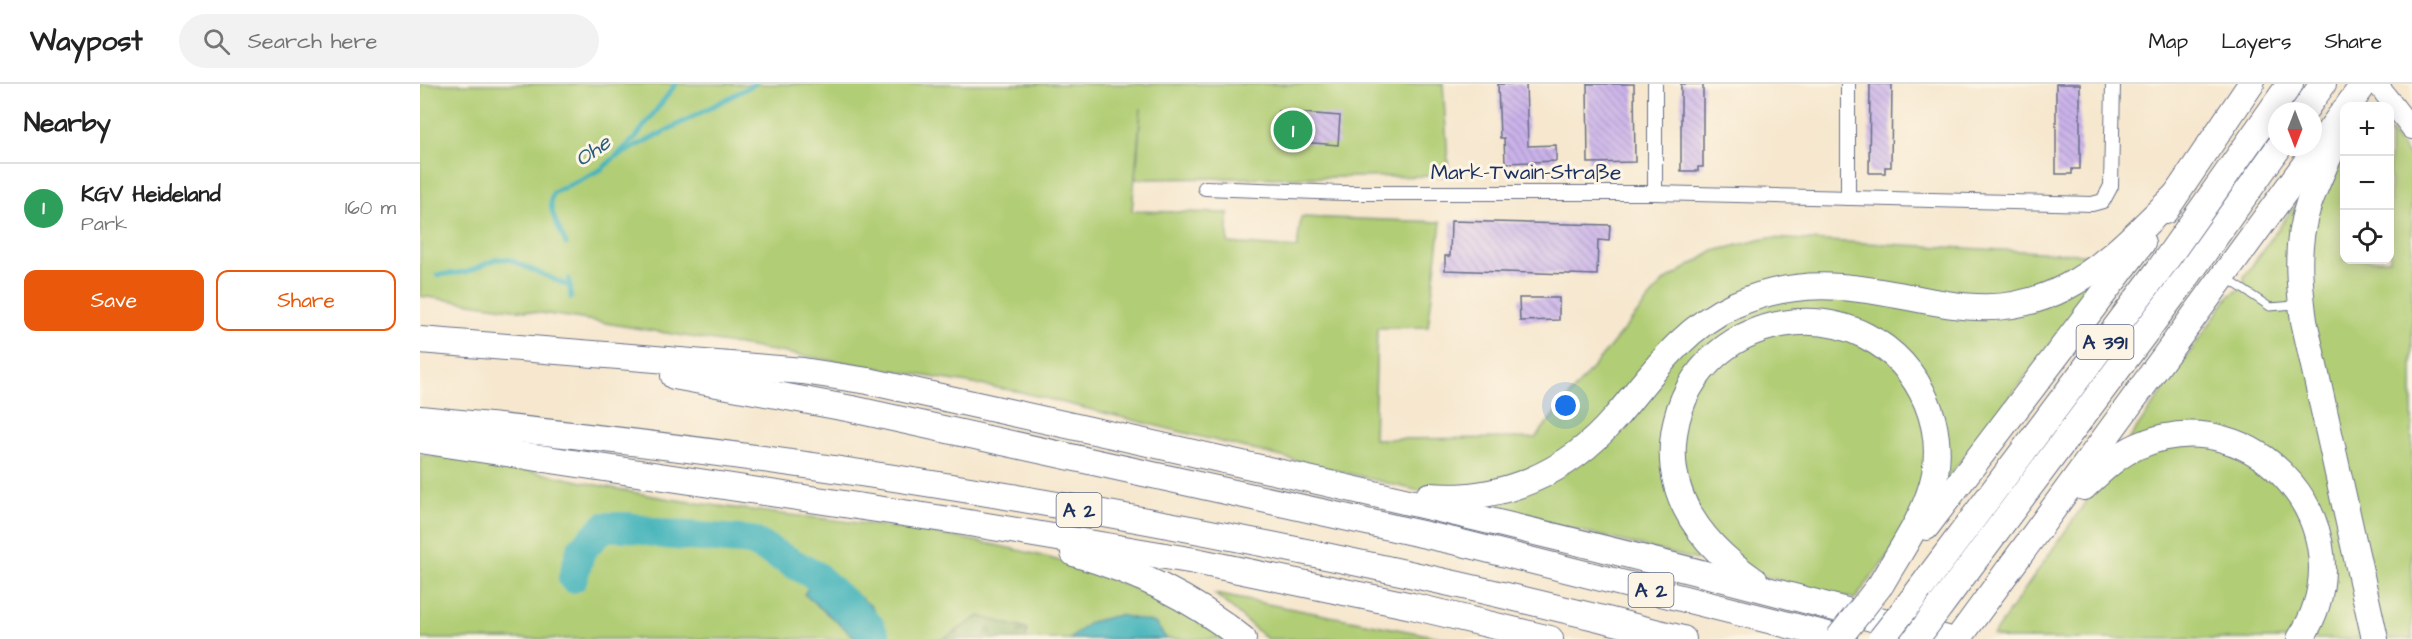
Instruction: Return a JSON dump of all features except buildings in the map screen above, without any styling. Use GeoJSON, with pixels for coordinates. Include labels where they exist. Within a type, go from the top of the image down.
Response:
{"type":"FeatureCollection","features":[{"type":"Feature","properties":{"kind":"highway"},"geometry":{"type":"LineString","coordinates":[[1838,639],[2058,356],[2174,197],[2251,84]]}},
{"type":"Feature","properties":{"kind":"highway","name":"A 391"},"geometry":{"type":"LineString","coordinates":[[1881,639],[2154,277],[2290,84]]}},
{"type":"Feature","properties":{"kind":"highway"},"geometry":{"type":"LineString","coordinates":[[2310,102],[2323,84]]}},
{"type":"Feature","properties":{"kind":"highway"},"geometry":{"type":"LineString","coordinates":[[1958,639],[2352,101]]}},
{"type":"Feature","properties":{"kind":"highway"},"geometry":{"type":"LineString","coordinates":[[2340,130],[2307,207],[2301,234],[2298,277],[2302,305],[2375,639]]}},
{"type":"Feature","properties":{"kind":"highway","name":"A 391"},"geometry":{"type":"LineString","coordinates":[[1916,639],[2186,278],[2272,156]]}},
{"type":"Feature","properties":{"kind":"highway"},"geometry":{"type":"LineString","coordinates":[[1362,490],[1455,497],[1496,492],[1535,479],[1570,460],[1600,435],[1661,361],[1695,328],[1733,305],[1774,291],[1797,287],[1843,287],[1967,308],[2004,306],[2044,296],[2065,288],[2103,264],[2174,197]]}},
{"type":"Feature","properties":{"kind":"highway"},"geometry":{"type":"LineString","coordinates":[[1765,588],[1729,563],[1698,530],[1687,513],[1674,474],[1674,433],[1679,412],[1697,376],[1726,346],[1763,327],[1804,321],[1845,327],[1882,345],[1911,374],[1930,411],[1937,451],[1931,492],[1923,511],[1881,584]]}},
{"type":"Feature","properties":{"kind":"highway","name":"A 2"},"geometry":{"type":"LineString","coordinates":[[420,340],[470,345],[703,381],[852,409],[1458,542],[1844,639]]}},
{"type":"Feature","properties":{"kind":"highway"},"geometry":{"type":"LineString","coordinates":[[470,345],[803,371],[868,381],[1362,490],[1765,588],[1947,639]]}},
{"type":"Feature","properties":{"kind":"highway","name":"A 2"},"geometry":{"type":"LineString","coordinates":[[420,419],[467,435],[685,449],[902,480],[1052,505],[1444,582],[1683,639]]}},
{"type":"Feature","properties":{"kind":"highway"},"geometry":{"type":"LineString","coordinates":[[420,440],[467,435],[1195,561],[1412,606],[1550,639]]}},
{"type":"Feature","properties":{"kind":"highway"},"geometry":{"type":"LineString","coordinates":[[2038,531],[2110,463],[2140,445],[2192,435],[2209,436],[2243,446],[2273,464],[2286,476],[2298,490],[2315,523],[2322,559],[2322,578],[2314,614],[2301,639]]}},
{"type":"Feature","properties":{"kind":"highway"},"geometry":{"type":"LineString","coordinates":[[963,522],[1089,557],[1159,583],[1219,619],[1243,639]]}},
{"type":"Feature","properties":{"kind":"main road"},"geometry":{"type":"LineString","coordinates":[[2377,84],[2412,129]]}},
{"type":"Feature","properties":{"kind":"street"},"geometry":{"type":"LineString","coordinates":[[1654,193],[1655,84]]}},
{"type":"Feature","properties":{"kind":"street"},"geometry":{"type":"LineString","coordinates":[[1848,84],[1848,198]]}},
{"type":"Feature","properties":{"kind":"street","name":"Mark-Twain-Straße"},"geometry":{"type":"LineString","coordinates":[[1205,188],[1354,193],[1654,193],[2092,204],[2103,201],[2111,186],[2113,84]]}},
{"type":"Feature","properties":{"kind":"lane"},"geometry":{"type":"LineString","coordinates":[[2223,275],[2270,307],[2302,305]]}},
{"type":"Feature","properties":{"kind":"green space"},"geometry":{"type":"Polygon","coordinates":[[[420,84],[1443,84],[1449,176],[1136,179],[1141,108],[1132,211],[1228,213],[1228,243],[1297,248],[1301,217],[1441,222],[1428,327],[1377,328],[1374,439],[1535,438],[1663,282],[1714,251],[1768,238],[2118,256],[1855,599],[1016,391],[569,317],[420,296],[420,84]]]}},
{"type":"Feature","properties":{"kind":"green space"},"geometry":{"type":"Polygon","coordinates":[[[2394,136],[2412,160],[2412,639],[2006,639],[1993,635],[2229,296],[2245,286],[2244,277],[2315,177],[2340,148],[2340,264],[2394,264],[2394,136]]]}},
{"type":"Feature","properties":{"kind":"green space"},"geometry":{"type":"Polygon","coordinates":[[[420,455],[483,462],[722,507],[932,533],[1035,554],[1123,583],[1176,609],[1228,639],[1026,639],[1027,629],[979,617],[943,639],[420,639],[420,455]]]}},
{"type":"Feature","properties":{"kind":"green space"},"geometry":{"type":"Polygon","coordinates":[[[1215,594],[1449,639],[1267,639],[1215,594]]]}},
{"type":"Feature","properties":{"kind":"green space"},"geometry":{"type":"Polygon","coordinates":[[[979,616],[1027,629],[1026,639],[943,639],[979,616]]]}},
{"type":"Feature","properties":{"kind":"water"},"geometry":{"type":"Polygon","coordinates":[[[823,567],[872,607],[889,639],[857,639],[804,594],[823,567]]]}},
{"type":"Feature","properties":{"kind":"water"},"geometry":{"type":"Polygon","coordinates":[[[1119,615],[1155,623],[1167,639],[1070,639],[1090,622],[1119,615]]]}},
{"type":"Feature","properties":{"kind":"waterway","name":"Ohe"},"geometry":{"type":"LineString","coordinates":[[566,244],[552,212],[553,193],[602,169],[635,138],[676,84]]}},
{"type":"Feature","properties":{"kind":"waterway"},"geometry":{"type":"LineString","coordinates":[[618,156],[755,84]]}},
{"type":"Feature","properties":{"kind":"waterway"},"geometry":{"type":"LineString","coordinates":[[437,275],[467,272],[497,259],[508,259],[571,287]]}},
{"type":"Feature","properties":{"kind":"waterway","name":"Ohe"},"geometry":{"type":"LineString","coordinates":[[569,279],[571,298]]}},
{"type":"Feature","properties":{"kind":"waterway"},"geometry":{"type":"LineString","coordinates":[[573,578],[581,550],[604,527],[628,527],[663,534],[752,541],[816,576],[870,627],[876,639]]}},
{"type":"Feature","properties":{"kind":"place","name":"KGV Heideland"},"geometry":{"type":"Point","coordinates":[1293,130]}}]}
